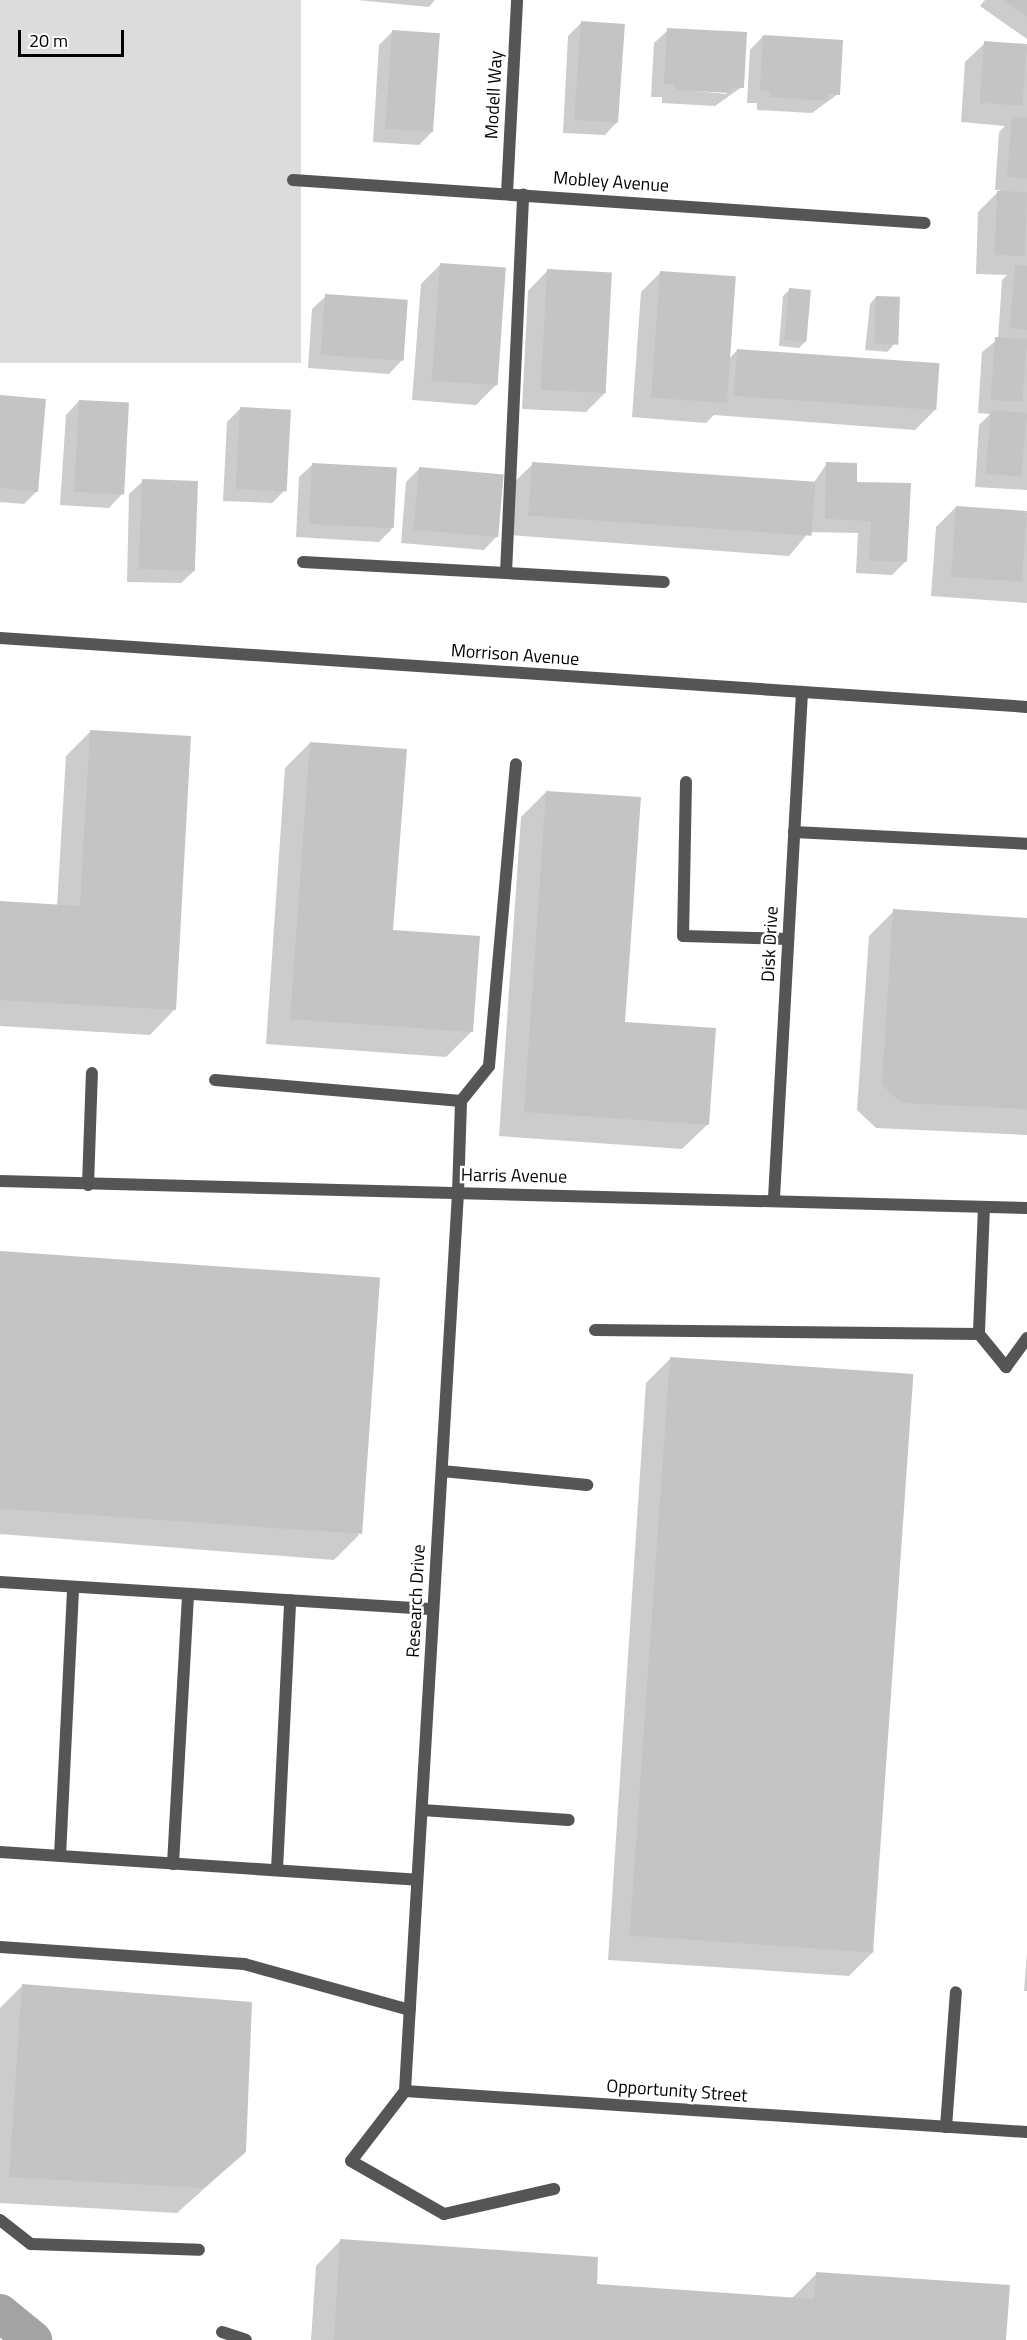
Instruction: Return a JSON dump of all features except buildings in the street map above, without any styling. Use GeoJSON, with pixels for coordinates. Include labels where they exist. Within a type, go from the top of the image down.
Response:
{"type":"FeatureCollection","features":[{"type":"Feature","properties":{"kind":"street","name":"Modell Way"},"geometry":{"type":"LineString","coordinates":[[507,193],[517,0]]}},
{"type":"Feature","properties":{"kind":"street","name":"Mobley Avenue"},"geometry":{"type":"LineString","coordinates":[[293,180],[925,223]]}},
{"type":"Feature","properties":{"kind":"street"},"geometry":{"type":"LineString","coordinates":[[506,573],[523,194]]}},
{"type":"Feature","properties":{"kind":"street"},"geometry":{"type":"LineString","coordinates":[[303,562],[664,582]]}},
{"type":"Feature","properties":{"kind":"street","name":"Morrison Avenue"},"geometry":{"type":"LineString","coordinates":[[0,638],[1027,707]]}},
{"type":"Feature","properties":{"kind":"street","name":"Disk Drive"},"geometry":{"type":"LineString","coordinates":[[774,1198],[802,692]]}},
{"type":"Feature","properties":{"kind":"street"},"geometry":{"type":"LineString","coordinates":[[215,1080],[461,1101],[489,1066],[516,764]]}},
{"type":"Feature","properties":{"kind":"street"},"geometry":{"type":"LineString","coordinates":[[686,782],[683,936],[788,939]]}},
{"type":"Feature","properties":{"kind":"street"},"geometry":{"type":"LineString","coordinates":[[794,832],[1027,844]]}},
{"type":"Feature","properties":{"kind":"street"},"geometry":{"type":"LineString","coordinates":[[88,1185],[92,1073]]}},
{"type":"Feature","properties":{"kind":"street","name":"Research Drive"},"geometry":{"type":"LineString","coordinates":[[410,2010],[458,1193],[461,1101]]}},
{"type":"Feature","properties":{"kind":"street","name":"Harris Avenue"},"geometry":{"type":"LineString","coordinates":[[0,1181],[88,1185],[774,1198],[1027,1208]]}},
{"type":"Feature","properties":{"kind":"street"},"geometry":{"type":"LineString","coordinates":[[984,1207],[980,1334],[1006,1367],[1027,1338]]}},
{"type":"Feature","properties":{"kind":"street"},"geometry":{"type":"LineString","coordinates":[[595,1330],[980,1334]]}},
{"type":"Feature","properties":{"kind":"street"},"geometry":{"type":"LineString","coordinates":[[442,1471],[587,1485]]}},
{"type":"Feature","properties":{"kind":"street"},"geometry":{"type":"LineString","coordinates":[[0,1582],[434,1609]]}},
{"type":"Feature","properties":{"kind":"street"},"geometry":{"type":"LineString","coordinates":[[60,1856],[73,1587]]}},
{"type":"Feature","properties":{"kind":"street"},"geometry":{"type":"LineString","coordinates":[[173,1864],[188,1594]]}},
{"type":"Feature","properties":{"kind":"street"},"geometry":{"type":"LineString","coordinates":[[277,1870],[290,1600]]}},
{"type":"Feature","properties":{"kind":"street"},"geometry":{"type":"LineString","coordinates":[[422,1810],[569,1820]]}},
{"type":"Feature","properties":{"kind":"street"},"geometry":{"type":"LineString","coordinates":[[0,1852],[417,1880]]}},
{"type":"Feature","properties":{"kind":"street"},"geometry":{"type":"LineString","coordinates":[[0,1947],[244,1964],[410,2010],[405,2091],[351,2161],[444,2214],[554,2189]]}},
{"type":"Feature","properties":{"kind":"street"},"geometry":{"type":"LineString","coordinates":[[946,2127],[956,1992]]}},
{"type":"Feature","properties":{"kind":"street","name":"Opportunity Street"},"geometry":{"type":"LineString","coordinates":[[405,2091],[1027,2132]]}},
{"type":"Feature","properties":{"kind":"street"},"geometry":{"type":"LineString","coordinates":[[0,2220],[31,2244],[199,2250]]}},
{"type":"Feature","properties":{"kind":"street"},"geometry":{"type":"LineString","coordinates":[[222,2332],[246,2340]]}},
{"type":"Feature","properties":{"kind":"shaded area"},"geometry":{"type":"Polygon","coordinates":[[[0,0],[301,0],[301,363],[0,363],[0,0]]]}},
{"type":"Feature","properties":{"kind":"waterway"},"geometry":{"type":"LineString","coordinates":[[0,2313],[33,2340]]}}]}
